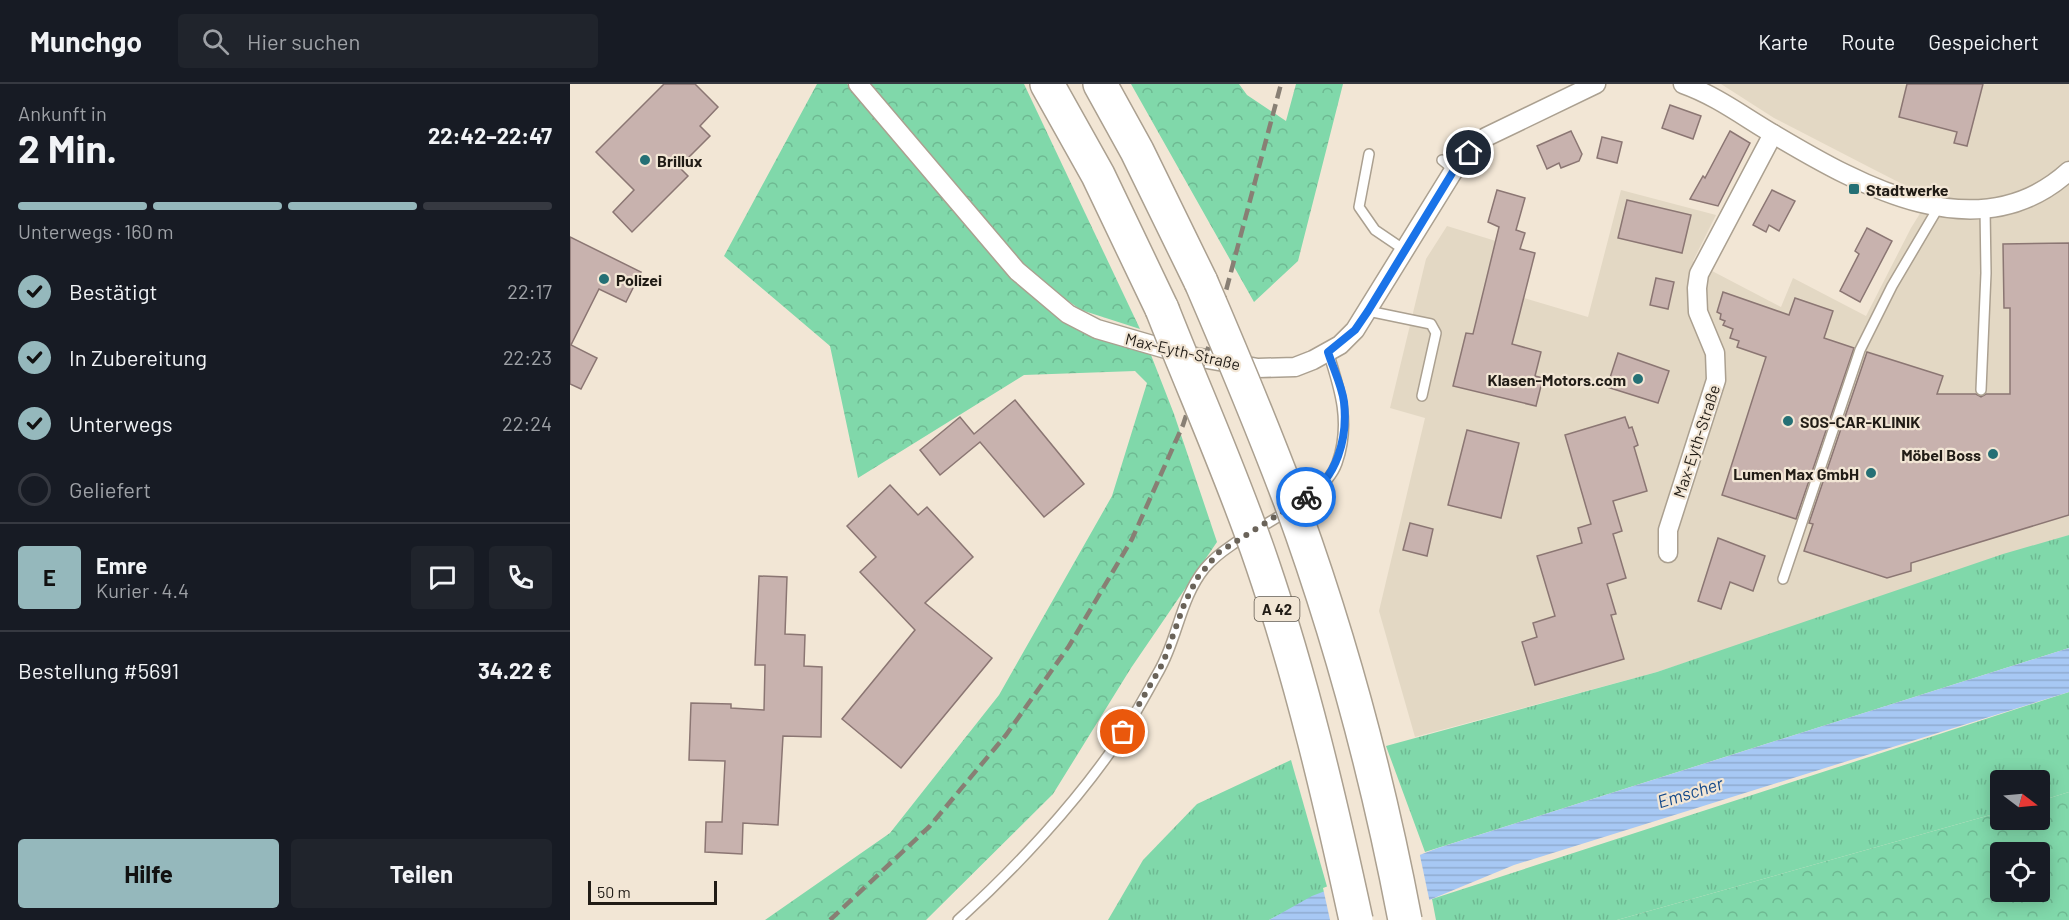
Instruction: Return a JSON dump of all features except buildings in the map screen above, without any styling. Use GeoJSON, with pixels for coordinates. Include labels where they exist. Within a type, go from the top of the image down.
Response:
{"type":"FeatureCollection","features":[{"type":"Feature","properties":{"kind":"highway","name":"A 42"},"geometry":{"type":"LineString","coordinates":[[1047,84],[1098,175],[1161,309],[1222,455],[1262,563],[1319,754],[1356,920]]}},
{"type":"Feature","properties":{"kind":"highway","name":"A 42"},"geometry":{"type":"LineString","coordinates":[[1100,84],[1137,151],[1201,282],[1286,491],[1329,618],[1365,745],[1405,920]]}},
{"type":"Feature","properties":{"kind":"street","name":"Max-Eyth-Straße"},"geometry":{"type":"LineString","coordinates":[[858,84],[1017,271],[1077,320],[1097,329],[1190,356],[1258,368],[1295,367],[1328,352],[1355,330],[1406,251],[1448,165],[1486,137],[1596,84]]}},
{"type":"Feature","properties":{"kind":"street"},"geometry":{"type":"LineString","coordinates":[[1683,84],[1706,93],[1773,134],[1904,200],[1938,208],[1985,208],[2023,200],[2059,180],[2069,171]]}},
{"type":"Feature","properties":{"kind":"street","name":"Max-Eyth-Straße"},"geometry":{"type":"LineString","coordinates":[[1668,553],[1668,530],[1716,380],[1715,353],[1698,312],[1697,288],[1700,274],[1773,134]]}},
{"type":"Feature","properties":{"kind":"lane"},"geometry":{"type":"LineString","coordinates":[[1369,154],[1359,207],[1375,230],[1406,251]]}},
{"type":"Feature","properties":{"kind":"lane"},"geometry":{"type":"LineString","coordinates":[[1784,579],[1860,350],[1903,267],[1938,208]]}},
{"type":"Feature","properties":{"kind":"lane"},"geometry":{"type":"LineString","coordinates":[[1981,390],[1986,273],[1985,208]]}},
{"type":"Feature","properties":{"kind":"lane"},"geometry":{"type":"LineString","coordinates":[[1368,311],[1431,324],[1436,333],[1422,396]]}},
{"type":"Feature","properties":{"kind":"lane"},"geometry":{"type":"LineString","coordinates":[[958,920],[1044,835],[1117,743],[1163,663],[1185,602],[1198,577],[1218,553],[1321,488],[1337,463],[1344,402],[1328,352]]}},
{"type":"Feature","properties":{"kind":"shaded area"},"geometry":{"type":"Polygon","coordinates":[[[1721,84],[2069,84],[2069,535],[1657,672],[1415,737],[1379,611],[1425,418],[1390,408],[1426,259],[1447,226],[1535,253],[1524,298],[1588,317],[1621,190],[1716,215],[1693,261],[1781,307],[1793,278],[1866,316],[1911,228],[1932,194],[1912,189],[1774,118],[1721,84]]]}},
{"type":"Feature","properties":{"kind":"green space"},"geometry":{"type":"Polygon","coordinates":[[[817,84],[847,84],[1015,278],[1073,327],[1151,355],[1174,414],[1217,542],[1131,668],[1053,794],[926,920],[765,920],[890,833],[999,695],[1112,496],[1147,383],[1135,371],[1024,375],[858,478],[830,346],[724,256],[817,84]]]}},
{"type":"Feature","properties":{"kind":"green space"},"geometry":{"type":"Polygon","coordinates":[[[871,84],[1024,84],[1140,329],[1081,310],[1030,274],[871,84]]]}},
{"type":"Feature","properties":{"kind":"green space"},"geometry":{"type":"Polygon","coordinates":[[[1131,84],[1239,84],[1247,95],[1286,121],[1296,84],[1343,84],[1298,261],[1254,302],[1131,84]]]}},
{"type":"Feature","properties":{"kind":"green space"},"geometry":{"type":"Polygon","coordinates":[[[2069,535],[2069,648],[1425,852],[1386,746],[1657,672],[2003,554],[2069,535]]]}},
{"type":"Feature","properties":{"kind":"green space"},"geometry":{"type":"Polygon","coordinates":[[[2069,692],[2069,792],[2050,798],[2050,770],[1990,770],[1990,815],[1617,920],[1436,920],[1432,899],[2069,692]]]}},
{"type":"Feature","properties":{"kind":"green space"},"geometry":{"type":"Polygon","coordinates":[[[1291,760],[1328,890],[1269,920],[1108,920],[1143,860],[1197,804],[1291,760]]]}},
{"type":"Feature","properties":{"kind":"green space"},"geometry":{"type":"Polygon","coordinates":[[[2069,792],[2069,920],[1617,920],[1990,815],[1990,830],[2050,830],[2050,798],[2069,792]]]}},
{"type":"Feature","properties":{"kind":"water","name":"Emscher"},"geometry":{"type":"Polygon","coordinates":[[[2069,648],[2069,692],[1514,865],[1381,920],[1269,920],[1312,896],[1438,848],[2069,648]]]}},
{"type":"Feature","properties":{"kind":"pier"},"geometry":{"type":"Polygon","coordinates":[[[1419,851],[1430,903],[1389,920],[1330,920],[1323,888],[1419,851]]]}},
{"type":"Feature","properties":{"kind":"railway"},"geometry":{"type":"LineString","coordinates":[[830,920],[929,827],[1006,735],[1069,646],[1132,539],[1183,425],[1223,302],[1281,84]]}},
{"type":"Feature","properties":{"kind":"way so far"},"geometry":{"type":"LineString","coordinates":[[1123,732],[1163,663],[1185,602],[1198,577],[1218,553],[1306,497]]}},
{"type":"Feature","properties":{"kind":"place","name":"Brillux"},"geometry":{"type":"Point","coordinates":[645,160]}},
{"type":"Feature","properties":{"kind":"place","name":"Stadtwerke"},"geometry":{"type":"Point","coordinates":[1854,189]}},
{"type":"Feature","properties":{"kind":"place","name":"Polizei"},"geometry":{"type":"Point","coordinates":[604,279]}},
{"type":"Feature","properties":{"kind":"place","name":"Klasen-Motors.com"},"geometry":{"type":"Point","coordinates":[1638,379]}},
{"type":"Feature","properties":{"kind":"place","name":"SOS-CAR-KLINIK"},"geometry":{"type":"Point","coordinates":[1788,421]}},
{"type":"Feature","properties":{"kind":"place","name":"Möbel Boss"},"geometry":{"type":"Point","coordinates":[1993,454]}},
{"type":"Feature","properties":{"kind":"place","name":"Lumen Max GmbH"},"geometry":{"type":"Point","coordinates":[1871,473]}},
{"type":"Feature","properties":{"kind":"route"},"geometry":{"type":"LineString","coordinates":[[1306,497],[1321,488],[1337,463],[1342,436],[1344,402],[1328,352],[1340,345],[1355,330],[1395,269],[1454,170],[1469,153]]}}]}
